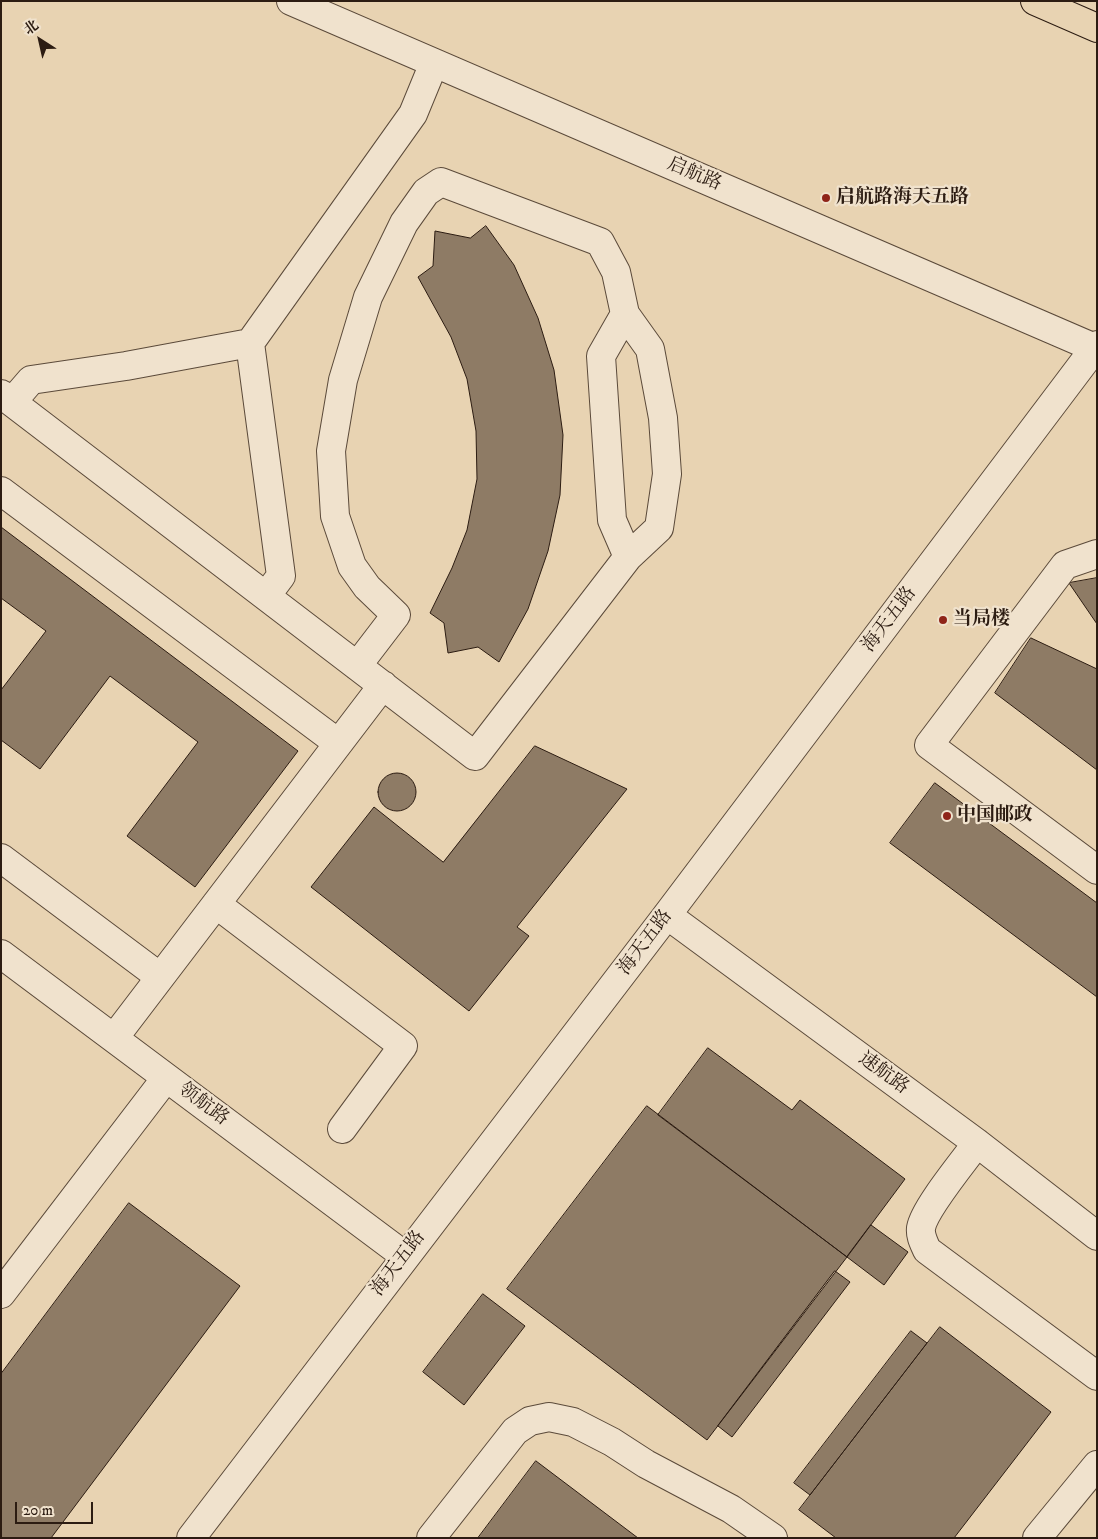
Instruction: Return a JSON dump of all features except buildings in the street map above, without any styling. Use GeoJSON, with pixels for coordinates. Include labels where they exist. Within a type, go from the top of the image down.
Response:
{"type":"FeatureCollection","features":[{"type":"Feature","properties":{"kind":"highway"},"geometry":{"type":"LineString","coordinates":[[1035,1],[1097,28]]}},
{"type":"Feature","properties":{"kind":"street","name":"启航路"},"geometry":{"type":"LineString","coordinates":[[291,1],[1096,347]]}},
{"type":"Feature","properties":{"kind":"street"},"geometry":{"type":"LineString","coordinates":[[266,596],[281,576],[250,343],[413,114],[434,63]]}},
{"type":"Feature","properties":{"kind":"street"},"geometry":{"type":"LineString","coordinates":[[250,343],[126,366],[31,380],[7,398],[357,666],[383,685],[475,756],[628,556],[659,528],[667,474],[663,418],[650,349],[625,314],[616,272],[600,242],[442,182],[426,192],[404,223],[368,298],[343,380],[331,451],[335,516],[352,566],[367,587],[396,615],[357,666]]}},
{"type":"Feature","properties":{"kind":"street"},"geometry":{"type":"LineString","coordinates":[[625,314],[601,356],[612,520],[628,556]]}},
{"type":"Feature","properties":{"kind":"street","name":"海天五路"},"geometry":{"type":"LineString","coordinates":[[191,1538],[667,915],[1096,347]]}},
{"type":"Feature","properties":{"kind":"street"},"geometry":{"type":"LineString","coordinates":[[1,491],[338,744]]}},
{"type":"Feature","properties":{"kind":"street"},"geometry":{"type":"LineString","coordinates":[[1097,554],[1065,565],[928,745],[1097,870]]}},
{"type":"Feature","properties":{"kind":"street"},"geometry":{"type":"LineString","coordinates":[[114,1038],[383,685]]}},
{"type":"Feature","properties":{"kind":"street"},"geometry":{"type":"LineString","coordinates":[[1,858],[160,977]]}},
{"type":"Feature","properties":{"kind":"street"},"geometry":{"type":"LineString","coordinates":[[216,904],[403,1046],[342,1129]]}},
{"type":"Feature","properties":{"kind":"street","name":"速航路"},"geometry":{"type":"LineString","coordinates":[[667,915],[977,1144],[1097,1236]]}},
{"type":"Feature","properties":{"kind":"street","name":"领航路"},"geometry":{"type":"LineString","coordinates":[[1,954],[405,1256]]}},
{"type":"Feature","properties":{"kind":"street"},"geometry":{"type":"LineString","coordinates":[[1,1294],[166,1078]]}},
{"type":"Feature","properties":{"kind":"street"},"geometry":{"type":"LineString","coordinates":[[977,1144],[927,1212],[921,1227],[921,1238],[927,1250],[1097,1376]]}},
{"type":"Feature","properties":{"kind":"street"},"geometry":{"type":"LineString","coordinates":[[431,1538],[515,1431],[530,1421],[549,1417],[573,1422],[612,1442],[646,1464],[731,1509],[773,1538]]}},
{"type":"Feature","properties":{"kind":"street"},"geometry":{"type":"LineString","coordinates":[[1037,1538],[1097,1465]]}},
{"type":"Feature","properties":{"kind":"place","name":"启航路海天五路"},"geometry":{"type":"Point","coordinates":[826,198]}},
{"type":"Feature","properties":{"kind":"place","name":"当局楼"},"geometry":{"type":"Point","coordinates":[943,620]}},
{"type":"Feature","properties":{"kind":"place","name":"中国邮政"},"geometry":{"type":"Point","coordinates":[947,816]}}]}
